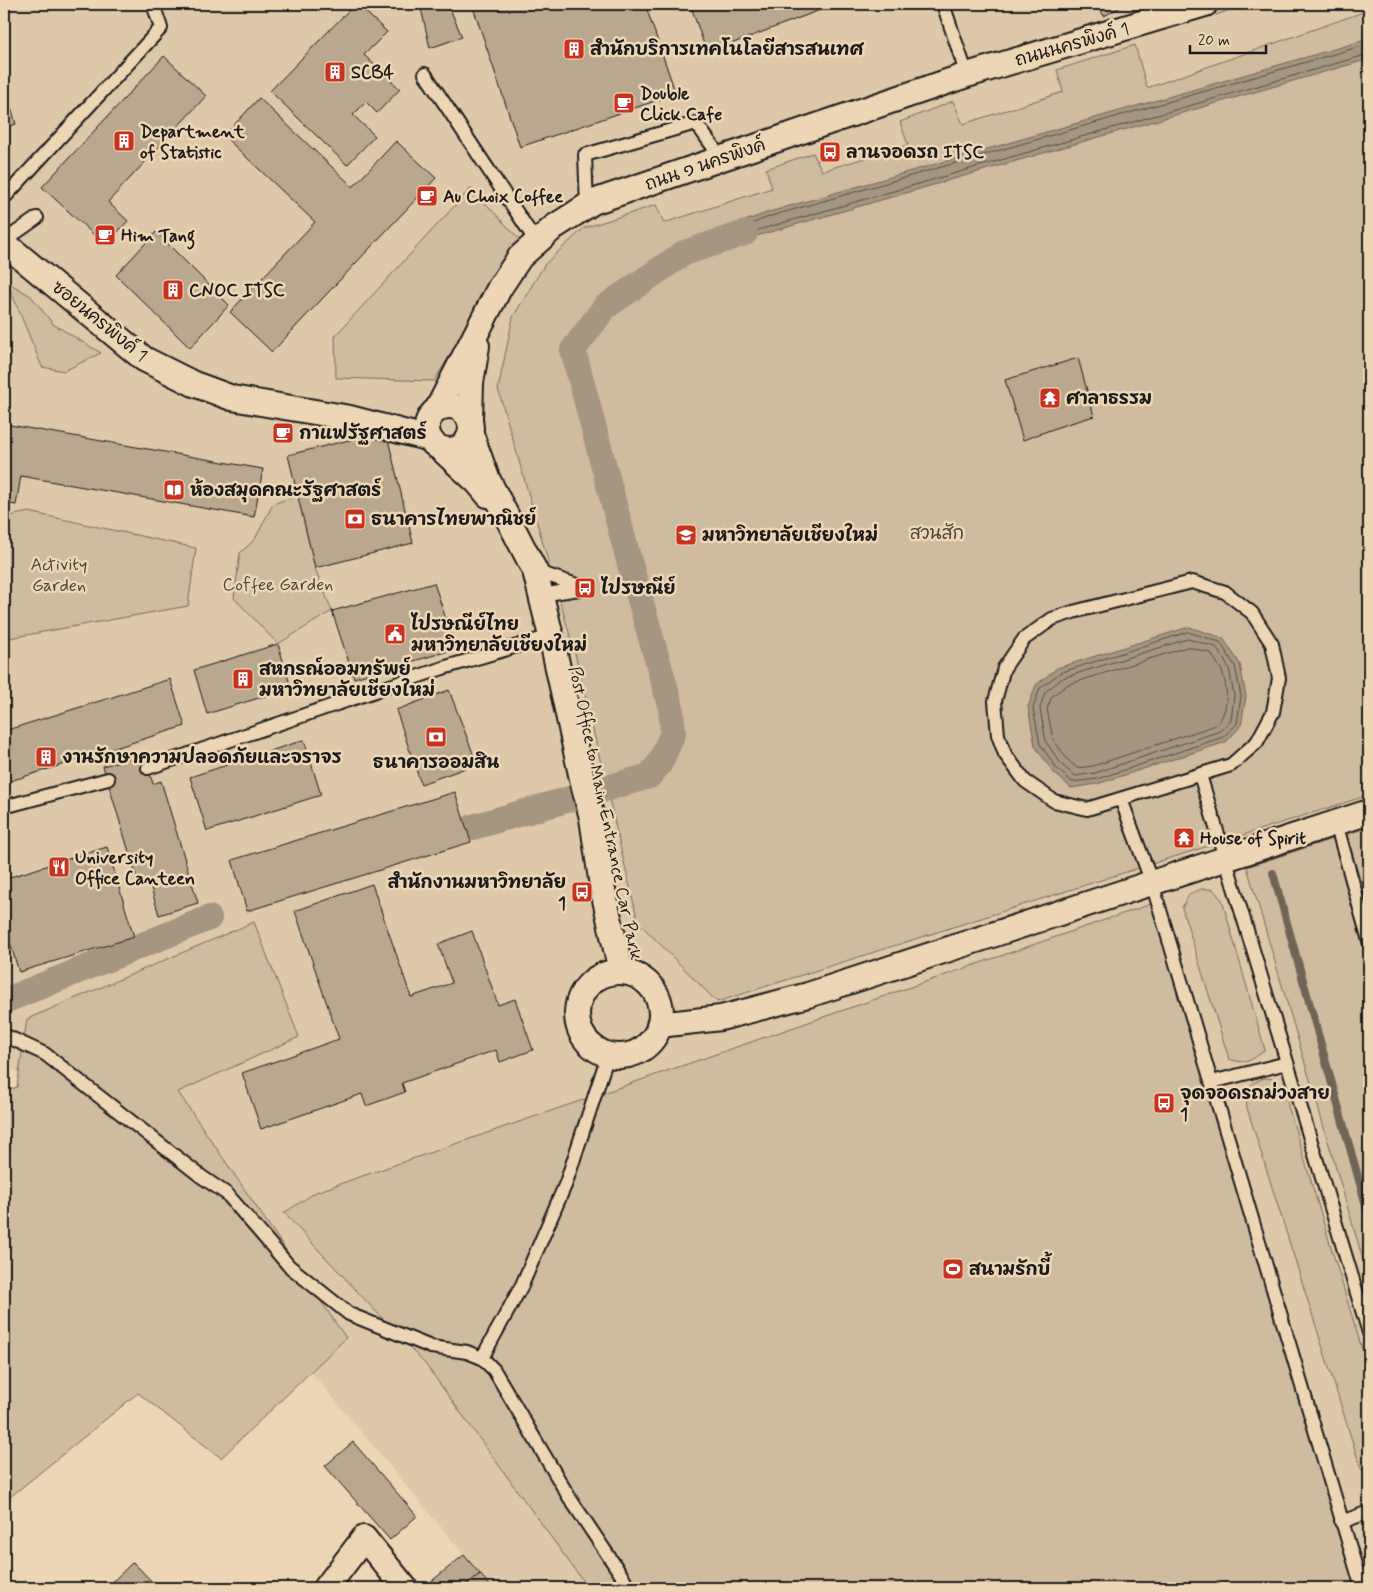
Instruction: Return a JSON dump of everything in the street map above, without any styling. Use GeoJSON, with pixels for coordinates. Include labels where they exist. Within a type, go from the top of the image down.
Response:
{"type":"FeatureCollection","features":[{"type":"Feature","properties":{"kind":"street","name":"ถนนนครพิงค์ 1"},"geometry":{"type":"LineString","coordinates":[[967,75],[1205,4]]}},
{"type":"Feature","properties":{"kind":"street","name":"ถนน ๑ นครพิงค์"},"geometry":{"type":"LineString","coordinates":[[434,429],[500,286],[520,257],[554,227],[593,202],[967,75]]}},
{"type":"Feature","properties":{"kind":"street","name":"ซอยนครพิงค์ 1"},"geometry":{"type":"LineString","coordinates":[[4,242],[144,359],[194,384],[232,398],[350,418],[434,429]]}},
{"type":"Feature","properties":{"kind":"street","name":"ถนน ๑ นครพิงค์"},"geometry":{"type":"LineString","coordinates":[[470,427],[471,383],[478,345],[487,315]]}},
{"type":"Feature","properties":{"kind":"street"},"geometry":{"type":"LineString","coordinates":[[434,429],[447,406],[454,406],[466,413],[487,478],[535,571]]}},
{"type":"Feature","properties":{"kind":"street"},"geometry":{"type":"LineString","coordinates":[[434,429],[448,451],[462,446],[468,441],[470,427]]}},
{"type":"Feature","properties":{"kind":"street"},"geometry":{"type":"LineString","coordinates":[[434,429],[508,520]]}},
{"type":"Feature","properties":{"kind":"street"},"geometry":{"type":"LineString","coordinates":[[659,1025],[721,1018],[808,995],[1369,812]]}},
{"type":"Feature","properties":{"kind":"street"},"geometry":{"type":"LineString","coordinates":[[608,1055],[596,1050],[584,1038],[578,1024],[577,1008],[582,993],[592,981],[611,972],[621,972]]}},
{"type":"Feature","properties":{"kind":"street"},"geometry":{"type":"LineString","coordinates":[[326,1588],[364,1538],[405,1588]]}},
{"type":"Feature","properties":{"kind":"lane"},"geometry":{"type":"LineString","coordinates":[[4,198],[161,28],[153,4]]}},
{"type":"Feature","properties":{"kind":"lane"},"geometry":{"type":"LineString","coordinates":[[943,4],[967,75]]}},
{"type":"Feature","properties":{"kind":"lane"},"geometry":{"type":"LineString","coordinates":[[425,74],[536,243]]}},
{"type":"Feature","properties":{"kind":"lane"},"geometry":{"type":"LineString","coordinates":[[587,206],[586,154],[696,123],[721,158]]}},
{"type":"Feature","properties":{"kind":"lane"},"geometry":{"type":"LineString","coordinates":[[4,242],[37,218]]}},
{"type":"Feature","properties":{"kind":"lane"},"geometry":{"type":"LineString","coordinates":[[535,571],[585,588],[541,595]]}},
{"type":"Feature","properties":{"kind":"lane","name":"Post Office to Main Entrance Car Park"},"geometry":{"type":"LineString","coordinates":[[535,571],[592,818],[602,886],[621,972],[636,975],[653,990],[661,1010],[659,1025]]}},
{"type":"Feature","properties":{"kind":"lane"},"geometry":{"type":"LineString","coordinates":[[1192,582],[1225,592],[1252,613],[1272,644],[1279,678],[1273,712],[1257,742],[1231,765],[1121,799],[1087,809],[1054,801],[1025,782],[1005,754],[998,736],[995,701],[1004,668],[1024,639],[1052,620],[1073,612],[1192,582]]}},
{"type":"Feature","properties":{"kind":"lane"},"geometry":{"type":"LineString","coordinates":[[148,768],[443,668],[551,636]]}},
{"type":"Feature","properties":{"kind":"lane"},"geometry":{"type":"LineString","coordinates":[[1200,775],[1369,1333]]}},
{"type":"Feature","properties":{"kind":"lane"},"geometry":{"type":"LineString","coordinates":[[4,807],[108,779]]}},
{"type":"Feature","properties":{"kind":"lane"},"geometry":{"type":"LineString","coordinates":[[1121,799],[1152,883],[1362,1588]]}},
{"type":"Feature","properties":{"kind":"lane"},"geometry":{"type":"LineString","coordinates":[[1336,823],[1369,941]]}},
{"type":"Feature","properties":{"kind":"lane"},"geometry":{"type":"LineString","coordinates":[[482,1358],[522,1285],[566,1183],[608,1055],[619,1057],[632,1054],[644,1048],[653,1039],[659,1025]]}},
{"type":"Feature","properties":{"kind":"lane"},"geometry":{"type":"LineString","coordinates":[[4,1035],[45,1054],[202,1177],[227,1194],[289,1266],[349,1314],[431,1347],[467,1352],[482,1358],[494,1370],[569,1497],[630,1588]]}},
{"type":"Feature","properties":{"kind":"lane"},"geometry":{"type":"LineString","coordinates":[[1212,1082],[1287,1063]]}},
{"type":"Feature","properties":{"kind":"lane"},"geometry":{"type":"LineString","coordinates":[[1341,1522],[1369,1512]]}},
{"type":"Feature","properties":{"kind":"shaded area","name":"มหาวิทยาลัยเชียงใหม่"},"geometry":{"type":"Polygon","coordinates":[[[4,4],[1369,4],[1369,1588],[492,1588],[318,1380],[65,1097],[8,1067],[4,1067],[4,4]]]}},
{"type":"Feature","properties":{"kind":"green space"},"geometry":{"type":"Polygon","coordinates":[[[1211,4],[1246,4],[1216,15],[1211,4]]]}},
{"type":"Feature","properties":{"kind":"green space","name":"สวนสัก"},"geometry":{"type":"Polygon","coordinates":[[[1369,10],[1369,795],[717,1002],[638,922],[575,653],[498,389],[513,317],[545,264],[584,228],[656,205],[664,223],[772,188],[766,169],[813,153],[822,171],[908,145],[900,122],[953,101],[963,124],[1063,92],[1057,70],[1135,45],[1147,88],[1369,10]]]}},
{"type":"Feature","properties":{"kind":"green space"},"geometry":{"type":"Polygon","coordinates":[[[471,188],[521,241],[434,381],[336,378],[335,336],[471,188]]]}},
{"type":"Feature","properties":{"kind":"green space"},"geometry":{"type":"Polygon","coordinates":[[[7,282],[31,296],[53,324],[101,353],[64,371],[42,367],[7,282]]]}},
{"type":"Feature","properties":{"kind":"green space","name":"Coffee Garden"},"geometry":{"type":"Polygon","coordinates":[[[298,495],[315,568],[332,611],[278,644],[234,598],[240,553],[255,539],[273,504],[298,495]]]}},
{"type":"Feature","properties":{"kind":"green space","name":"Activity Garden"},"geometry":{"type":"Polygon","coordinates":[[[29,512],[196,548],[188,606],[4,639],[4,517],[29,512]]]}},
{"type":"Feature","properties":{"kind":"green space"},"geometry":{"type":"Polygon","coordinates":[[[1369,827],[1369,1280],[1247,867],[1369,827]]]}},
{"type":"Feature","properties":{"kind":"green space"},"geometry":{"type":"Polygon","coordinates":[[[1201,889],[1213,889],[1222,900],[1265,1050],[1248,1061],[1240,1062],[1229,1059],[1182,908],[1189,894],[1201,889]]]}},
{"type":"Feature","properties":{"kind":"green space"},"geometry":{"type":"Polygon","coordinates":[[[1157,902],[1360,1588],[588,1588],[426,1365],[284,1213],[316,1192],[1157,902]]]}},
{"type":"Feature","properties":{"kind":"green space"},"geometry":{"type":"Polygon","coordinates":[[[254,922],[299,1037],[178,1092],[346,1338],[221,1458],[138,1393],[4,1502],[4,1092],[17,1087],[27,1019],[254,922]]]}},
{"type":"Feature","properties":{"kind":"green space"},"geometry":{"type":"Polygon","coordinates":[[[1264,1078],[1275,1079],[1283,1089],[1369,1372],[1369,1474],[1361,1469],[1247,1108],[1246,1090],[1253,1083],[1264,1078]]]}},
{"type":"Feature","properties":{"kind":"water"},"geometry":{"type":"Polygon","coordinates":[[[1369,39],[1369,59],[715,248],[702,237],[769,212],[1369,39]]]}},
{"type":"Feature","properties":{"kind":"water"},"geometry":{"type":"Polygon","coordinates":[[[1189,627],[1223,638],[1240,664],[1246,696],[1241,726],[1226,742],[1097,784],[1071,788],[1053,772],[1035,746],[1028,707],[1036,685],[1057,668],[1189,627]]]}},
{"type":"Feature","properties":{"kind":"building","name":"SCB4"},"geometry":{"type":"Polygon","coordinates":[[[355,4],[387,32],[364,55],[400,89],[377,113],[366,102],[353,115],[375,136],[347,165],[270,91],[355,4]]]}},
{"type":"Feature","properties":{"kind":"building"},"geometry":{"type":"Polygon","coordinates":[[[420,4],[448,4],[462,37],[430,48],[420,4]]]}},
{"type":"Feature","properties":{"kind":"building","name":"สำนักบริการเทคโนโลยีสารสนเทศ"},"geometry":{"type":"Polygon","coordinates":[[[472,4],[645,4],[676,94],[520,147],[472,4]]]}},
{"type":"Feature","properties":{"kind":"building"},"geometry":{"type":"Polygon","coordinates":[[[690,4],[836,4],[707,53],[690,4]]]}},
{"type":"Feature","properties":{"kind":"building"},"geometry":{"type":"Polygon","coordinates":[[[1097,4],[1126,4],[1104,16],[1097,4]]]}},
{"type":"Feature","properties":{"kind":"building","name":"Department of Statistic"},"geometry":{"type":"Polygon","coordinates":[[[164,56],[206,96],[108,202],[128,221],[105,245],[42,187],[164,56]]]}},
{"type":"Feature","properties":{"kind":"building"},"geometry":{"type":"Polygon","coordinates":[[[4,83],[16,124],[4,128],[4,83]]]}},
{"type":"Feature","properties":{"kind":"building"},"geometry":{"type":"Polygon","coordinates":[[[259,98],[353,187],[396,141],[436,178],[272,352],[230,312],[315,222],[224,136],[259,98]]]}},
{"type":"Feature","properties":{"kind":"building","name":"CNOC ITSC"},"geometry":{"type":"Polygon","coordinates":[[[156,232],[229,305],[190,348],[116,275],[156,232]]]}},
{"type":"Feature","properties":{"kind":"building","name":"ศาลาธรรม"},"geometry":{"type":"Polygon","coordinates":[[[1078,358],[1094,416],[1023,440],[1005,380],[1078,358]]]}},
{"type":"Feature","properties":{"kind":"building"},"geometry":{"type":"Polygon","coordinates":[[[4,424],[263,469],[254,517],[21,476],[16,505],[4,503],[4,424]]]}},
{"type":"Feature","properties":{"kind":"building","name":"ธนาคารไทยพาณิชย์"},"geometry":{"type":"Polygon","coordinates":[[[386,431],[413,543],[315,568],[288,455],[386,431]]]}},
{"type":"Feature","properties":{"kind":"building","name":"ไปรษณีย์ไทย มหาวิทยาลัยเชียงใหม่"},"geometry":{"type":"Polygon","coordinates":[[[434,583],[456,649],[354,678],[332,611],[434,583]]]}},
{"type":"Feature","properties":{"kind":"building","name":"สหกรณ์ออมทรัพย์ มหาวิทยาลัยเชียงใหม่"},"geometry":{"type":"Polygon","coordinates":[[[278,644],[291,688],[207,714],[194,670],[278,644]]]}},
{"type":"Feature","properties":{"kind":"building","name":"งานรักษาความปลอดภัยและจราจร"},"geometry":{"type":"Polygon","coordinates":[[[170,679],[185,726],[4,783],[4,731],[170,679]]]}},
{"type":"Feature","properties":{"kind":"building","name":"ธนาคารออมสิน"},"geometry":{"type":"Polygon","coordinates":[[[449,690],[477,764],[421,784],[396,710],[449,690]]]}},
{"type":"Feature","properties":{"kind":"building"},"geometry":{"type":"Polygon","coordinates":[[[304,740],[321,795],[207,831],[190,777],[304,740]]]}},
{"type":"Feature","properties":{"kind":"building"},"geometry":{"type":"Polygon","coordinates":[[[144,754],[153,784],[161,781],[198,903],[159,915],[149,881],[139,885],[103,766],[144,754]]]}},
{"type":"Feature","properties":{"kind":"building"},"geometry":{"type":"Polygon","coordinates":[[[455,792],[471,842],[247,911],[232,860],[455,792]]]}},
{"type":"Feature","properties":{"kind":"building"},"geometry":{"type":"Polygon","coordinates":[[[107,847],[134,937],[19,972],[4,923],[4,879],[107,847]]]}},
{"type":"Feature","properties":{"kind":"building"},"geometry":{"type":"Polygon","coordinates":[[[372,884],[411,997],[452,983],[438,944],[472,931],[498,1005],[515,999],[533,1050],[500,1062],[496,1050],[402,1083],[405,1092],[366,1106],[362,1094],[261,1129],[242,1073],[339,1039],[295,911],[372,884]]]}},
{"type":"Feature","properties":{"kind":"building"},"geometry":{"type":"Polygon","coordinates":[[[353,1442],[417,1516],[390,1540],[325,1466],[353,1442]]]}},
{"type":"Feature","properties":{"kind":"building"},"geometry":{"type":"Polygon","coordinates":[[[464,1555],[480,1574],[462,1588],[423,1588],[464,1555]]]}},
{"type":"Feature","properties":{"kind":"building"},"geometry":{"type":"Polygon","coordinates":[[[133,1562],[158,1588],[106,1588],[133,1562]]]}},
{"type":"Feature","properties":{"kind":"building"},"geometry":{"type":"Polygon","coordinates":[[[480,1574],[492,1588],[462,1588],[480,1574]]]}},
{"type":"Feature","properties":{"kind":"waterway"},"geometry":{"type":"LineString","coordinates":[[473,827],[649,776],[660,763],[673,733],[671,708],[628,557],[573,350],[605,307],[684,253],[745,233]]}},
{"type":"Feature","properties":{"kind":"waterway"},"geometry":{"type":"LineString","coordinates":[[1273,873],[1369,1216]]}},
{"type":"Feature","properties":{"kind":"waterway"},"geometry":{"type":"LineString","coordinates":[[4,1001],[209,918]]}},
{"type":"Feature","properties":{"kind":"place","name":"สำนักบริการเทคโนโลยีสารสนเทศ"},"geometry":{"type":"Point","coordinates":[574,49]}},
{"type":"Feature","properties":{"kind":"place","name":"SCB4"},"geometry":{"type":"Point","coordinates":[335,72]}},
{"type":"Feature","properties":{"kind":"place","name":"Double Click Cafe"},"geometry":{"type":"Point","coordinates":[624,103]}},
{"type":"Feature","properties":{"kind":"place","name":"Department of Statistic"},"geometry":{"type":"Point","coordinates":[124,141]}},
{"type":"Feature","properties":{"kind":"place","name":"ลานจอดรถ ITSC"},"geometry":{"type":"Point","coordinates":[830,152]}},
{"type":"Feature","properties":{"kind":"place","name":"Au Choix Coffee"},"geometry":{"type":"Point","coordinates":[427,196]}},
{"type":"Feature","properties":{"kind":"place","name":"Him Tang"},"geometry":{"type":"Point","coordinates":[105,235]}},
{"type":"Feature","properties":{"kind":"place","name":"CNOC ITSC"},"geometry":{"type":"Point","coordinates":[173,290]}},
{"type":"Feature","properties":{"kind":"place","name":"ศาลาธรรม"},"geometry":{"type":"Point","coordinates":[1050,398]}},
{"type":"Feature","properties":{"kind":"place","name":"กาแฟรัฐศาสตร์"},"geometry":{"type":"Point","coordinates":[283,433]}},
{"type":"Feature","properties":{"kind":"place","name":"ห้องสมุดคณะรัฐศาสตร์"},"geometry":{"type":"Point","coordinates":[174,490]}},
{"type":"Feature","properties":{"kind":"place","name":"ธนาคารไทยพาณิชย์"},"geometry":{"type":"Point","coordinates":[355,519]}},
{"type":"Feature","properties":{"kind":"place","name":"มหาวิทยาลัยเชียงใหม่"},"geometry":{"type":"Point","coordinates":[686,535]}},
{"type":"Feature","properties":{"kind":"place","name":"ไปรษณีย์"},"geometry":{"type":"Point","coordinates":[585,588]}},
{"type":"Feature","properties":{"kind":"place","name":"ไปรษณีย์ไทย มหาวิทยาลัยเชียงใหม่"},"geometry":{"type":"Point","coordinates":[395,634]}},
{"type":"Feature","properties":{"kind":"place","name":"สหกรณ์ออมทรัพย์ มหาวิทยาลัยเชียงใหม่"},"geometry":{"type":"Point","coordinates":[243,679]}},
{"type":"Feature","properties":{"kind":"place","name":"ธนาคารออมสิน"},"geometry":{"type":"Point","coordinates":[436,737]}},
{"type":"Feature","properties":{"kind":"place","name":"งานรักษาความปลอดภัยและจราจร"},"geometry":{"type":"Point","coordinates":[46,757]}},
{"type":"Feature","properties":{"kind":"place","name":"House of Spirit"},"geometry":{"type":"Point","coordinates":[1184,838]}},
{"type":"Feature","properties":{"kind":"place","name":"University Office Canteen"},"geometry":{"type":"Point","coordinates":[59,867]}},
{"type":"Feature","properties":{"kind":"place","name":"สํานักงานมหาวิทยาลัย 1"},"geometry":{"type":"Point","coordinates":[582,892]}},
{"type":"Feature","properties":{"kind":"place","name":"จุดจอดรถม่วงสาย 1"},"geometry":{"type":"Point","coordinates":[1164,1103]}},
{"type":"Feature","properties":{"kind":"place","name":"สนามรักบี้"},"geometry":{"type":"Point","coordinates":[953,1269]}}]}
